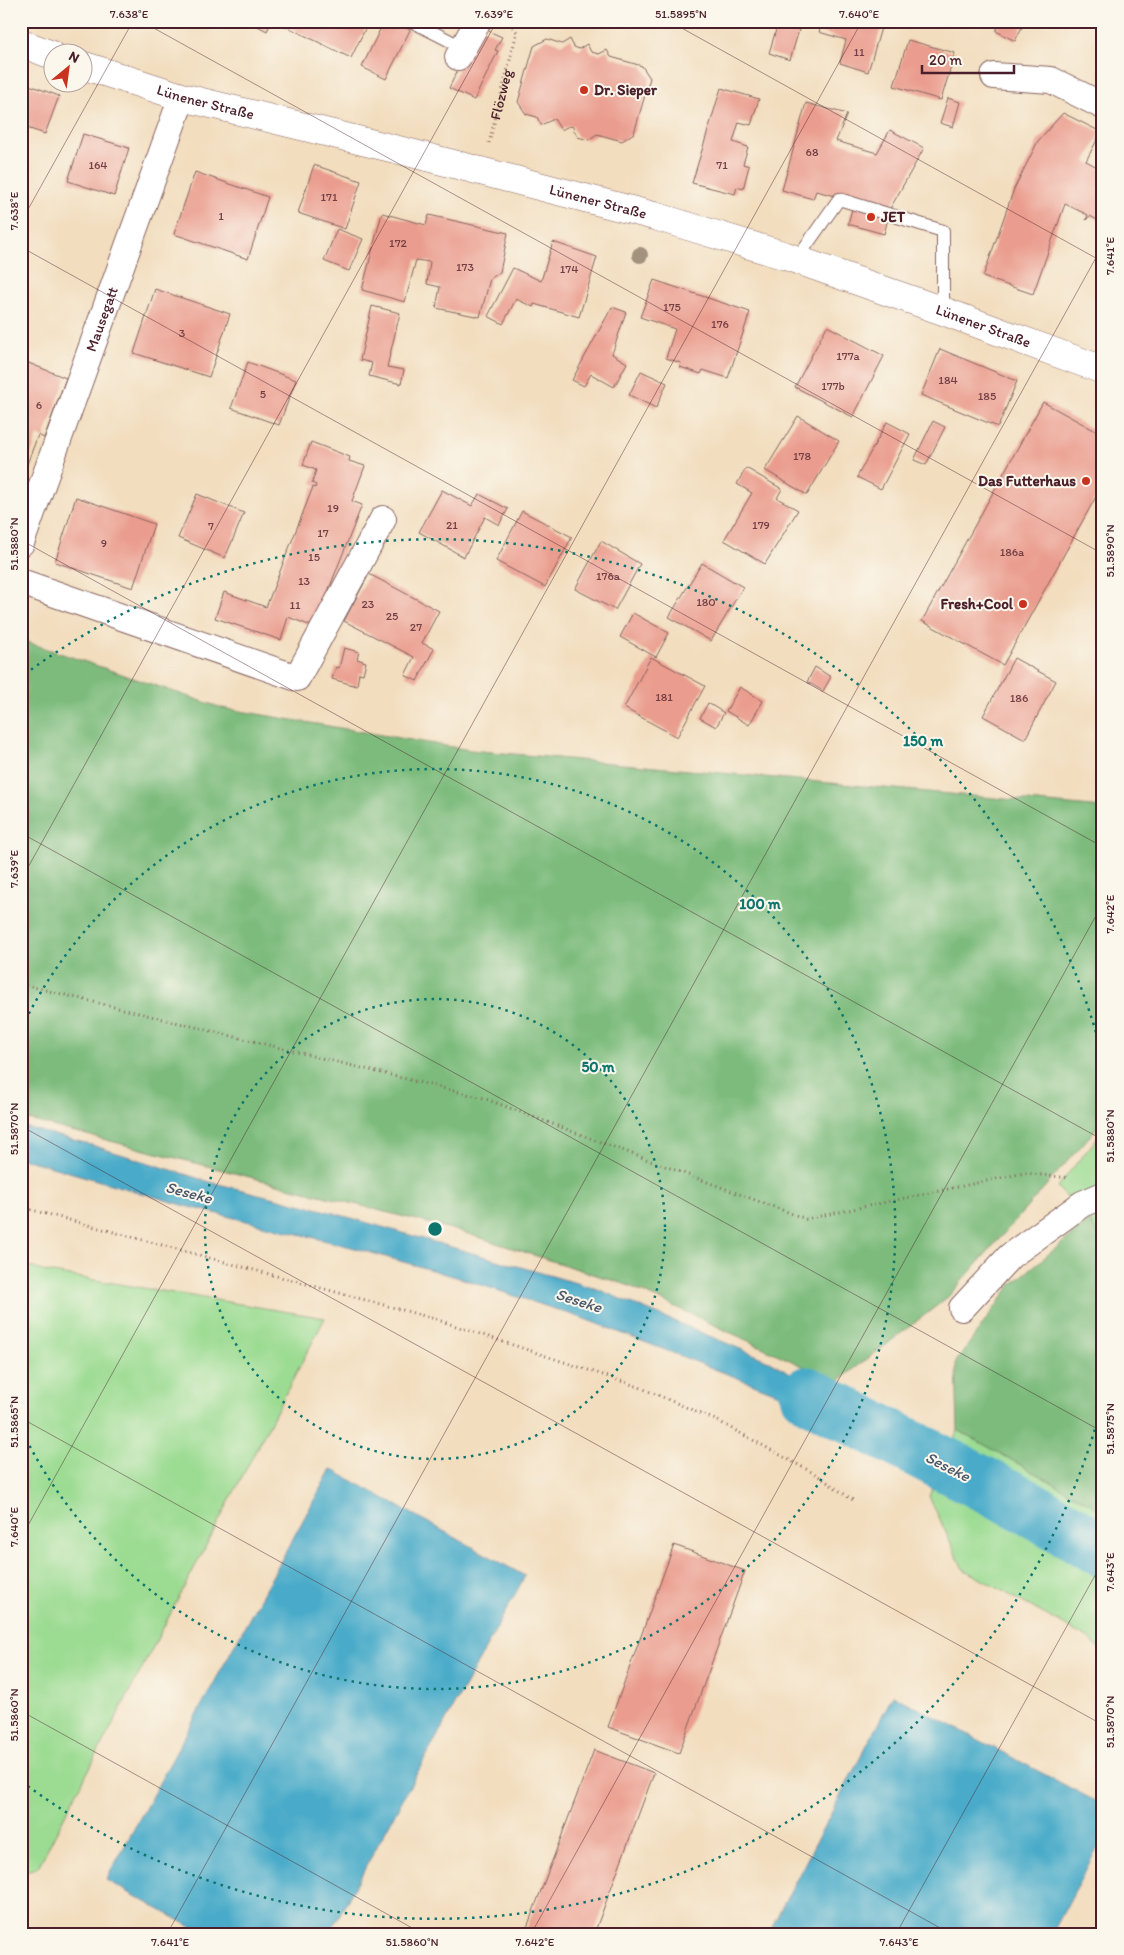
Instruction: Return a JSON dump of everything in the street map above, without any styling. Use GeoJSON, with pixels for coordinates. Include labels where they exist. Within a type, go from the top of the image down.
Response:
{"type":"FeatureCollection","features":[{"type":"Feature","properties":{"kind":"main road"},"geometry":{"type":"LineString","coordinates":[[21,43],[42,51]]}},
{"type":"Feature","properties":{"kind":"main road","name":"Lünener Straße"},"geometry":{"type":"LineString","coordinates":[[92,68],[182,97],[482,171],[658,217],[796,260],[943,310],[1103,370]]}},
{"type":"Feature","properties":{"kind":"street"},"geometry":{"type":"LineString","coordinates":[[461,52],[478,21]]}},
{"type":"Feature","properties":{"kind":"street"},"geometry":{"type":"LineString","coordinates":[[994,76],[1050,80],[1103,106]]}},
{"type":"Feature","properties":{"kind":"street","name":"Mausegatt"},"geometry":{"type":"LineString","coordinates":[[21,543],[182,97]]}},
{"type":"Feature","properties":{"kind":"street"},"geometry":{"type":"LineString","coordinates":[[21,582],[297,678],[383,519]]}},
{"type":"Feature","properties":{"kind":"street"},"geometry":{"type":"LineString","coordinates":[[962,1308],[1010,1256],[1092,1199]]}},
{"type":"Feature","properties":{"kind":"lane"},"geometry":{"type":"LineString","coordinates":[[412,21],[461,52]]}},
{"type":"Feature","properties":{"kind":"lane"},"geometry":{"type":"LineString","coordinates":[[796,260],[839,198],[943,231],[943,310]]}},
{"type":"Feature","properties":{"kind":"path","name":"Flözweg"},"geometry":{"type":"LineString","coordinates":[[482,171],[517,32],[506,21]]}},
{"type":"Feature","properties":{"kind":"path"},"geometry":{"type":"LineString","coordinates":[[21,984],[483,1098],[806,1219],[1024,1173],[1068,1176],[1092,1199]]}},
{"type":"Feature","properties":{"kind":"path"},"geometry":{"type":"LineString","coordinates":[[21,1207],[432,1318],[639,1387],[718,1420],[817,1475],[854,1501]]}},
{"type":"Feature","properties":{"kind":"green space"},"geometry":{"type":"Polygon","coordinates":[[[21,640],[222,708],[470,750],[1103,808],[1103,1121],[947,1298],[837,1382],[630,1286],[459,1231],[21,1118],[21,640]]]}},
{"type":"Feature","properties":{"kind":"green space"},"geometry":{"type":"Polygon","coordinates":[[[1103,1131],[1103,1240],[1089,1221],[1057,1187],[1103,1131]]]}},
{"type":"Feature","properties":{"kind":"green space"},"geometry":{"type":"Polygon","coordinates":[[[1089,1221],[1103,1240],[1103,1511],[958,1430],[956,1362],[1011,1285],[1089,1221]]]}},
{"type":"Feature","properties":{"kind":"green space"},"geometry":{"type":"Polygon","coordinates":[[[21,1264],[46,1272],[325,1318],[38,1867],[21,1873],[21,1264]]]}},
{"type":"Feature","properties":{"kind":"green space"},"geometry":{"type":"Polygon","coordinates":[[[958,1430],[1103,1511],[1103,1652],[1089,1639],[963,1569],[929,1496],[958,1430]]]}},
{"type":"Feature","properties":{"kind":"water"},"geometry":{"type":"Polygon","coordinates":[[[21,1126],[85,1143],[210,1182],[323,1210],[597,1289],[769,1361],[878,1422],[868,1445],[795,1400],[582,1318],[463,1279],[351,1247],[186,1206],[21,1158],[21,1126]]]}},
{"type":"Feature","properties":{"kind":"water"},"geometry":{"type":"Polygon","coordinates":[[[331,1469],[525,1576],[329,1934],[204,1934],[106,1880],[331,1469]]]}},
{"type":"Feature","properties":{"kind":"water"},"geometry":{"type":"Polygon","coordinates":[[[893,1695],[1103,1805],[1103,1837],[1052,1934],[768,1934],[893,1695]]]}},
{"type":"Feature","properties":{"kind":"building"},"geometry":{"type":"Polygon","coordinates":[[[248,21],[272,21],[267,31],[248,21]]]}},
{"type":"Feature","properties":{"kind":"building"},"geometry":{"type":"Polygon","coordinates":[[[275,21],[369,21],[351,58],[275,21]]]}},
{"type":"Feature","properties":{"kind":"building"},"geometry":{"type":"Polygon","coordinates":[[[384,21],[393,21],[410,30],[386,79],[362,67],[384,21]]]}},
{"type":"Feature","properties":{"kind":"building"},"geometry":{"type":"Polygon","coordinates":[[[823,21],[883,21],[868,72],[840,63],[846,40],[819,32],[823,21]]]}},
{"type":"Feature","properties":{"kind":"building"},"geometry":{"type":"Polygon","coordinates":[[[1001,21],[1024,23],[1015,41],[996,31],[1001,21]]]}},
{"type":"Feature","properties":{"kind":"building"},"geometry":{"type":"Polygon","coordinates":[[[778,23],[799,30],[790,60],[769,53],[778,23]]]}},
{"type":"Feature","properties":{"kind":"building"},"geometry":{"type":"Polygon","coordinates":[[[477,26],[502,37],[495,50],[498,51],[474,100],[449,88],[473,39],[477,26]]]}},
{"type":"Feature","properties":{"kind":"building","name":"Dr. Sieper"},"geometry":{"type":"Polygon","coordinates":[[[547,39],[562,44],[570,39],[574,47],[579,49],[587,44],[591,52],[599,54],[607,50],[611,57],[642,66],[650,78],[634,133],[622,141],[597,134],[588,140],[578,137],[573,129],[574,127],[569,126],[561,130],[554,119],[541,125],[537,117],[526,114],[518,102],[534,46],[547,39]]]}},
{"type":"Feature","properties":{"kind":"building"},"geometry":{"type":"Polygon","coordinates":[[[908,40],[955,53],[941,100],[894,86],[908,40]]]}},
{"type":"Feature","properties":{"kind":"building"},"geometry":{"type":"Polygon","coordinates":[[[21,82],[42,90],[42,92],[59,96],[45,134],[21,126],[21,82]]]}},
{"type":"Feature","properties":{"kind":"building"},"geometry":{"type":"Polygon","coordinates":[[[721,88],[759,99],[751,125],[739,122],[733,142],[748,147],[743,164],[749,166],[743,189],[737,187],[735,194],[692,183],[721,88]]]}},
{"type":"Feature","properties":{"kind":"building"},"geometry":{"type":"Polygon","coordinates":[[[948,98],[960,102],[953,127],[940,123],[948,98]]]}},
{"type":"Feature","properties":{"kind":"building"},"geometry":{"type":"Polygon","coordinates":[[[806,103],[847,114],[836,141],[877,153],[890,130],[924,148],[891,207],[884,234],[848,224],[854,201],[816,191],[813,199],[782,190],[806,103]]]}},
{"type":"Feature","properties":{"kind":"building"},"geometry":{"type":"Polygon","coordinates":[[[1063,113],[1101,132],[1086,161],[1103,170],[1103,223],[1090,216],[1086,220],[1088,215],[1065,204],[1033,294],[983,277],[1014,189],[1038,141],[1063,113]]]}},
{"type":"Feature","properties":{"kind":"building"},"geometry":{"type":"Polygon","coordinates":[[[83,134],[129,148],[114,196],[68,181],[83,134]]]}},
{"type":"Feature","properties":{"kind":"building"},"geometry":{"type":"Polygon","coordinates":[[[314,165],[361,181],[345,229],[298,213],[314,165]]]}},
{"type":"Feature","properties":{"kind":"building"},"geometry":{"type":"Polygon","coordinates":[[[195,172],[268,197],[248,259],[174,234],[195,172]]]}},
{"type":"Feature","properties":{"kind":"building"},"geometry":{"type":"Polygon","coordinates":[[[382,213],[426,225],[429,215],[508,233],[500,272],[490,279],[480,317],[436,308],[440,287],[427,284],[430,262],[416,260],[405,302],[362,290],[382,213]]]}},
{"type":"Feature","properties":{"kind":"building"},"geometry":{"type":"Polygon","coordinates":[[[337,229],[363,239],[349,271],[324,261],[337,229]]]}},
{"type":"Feature","properties":{"kind":"building"},"geometry":{"type":"Polygon","coordinates":[[[553,242],[597,257],[579,317],[534,304],[533,307],[516,299],[503,324],[488,316],[513,268],[541,281],[553,242]]]}},
{"type":"Feature","properties":{"kind":"building"},"geometry":{"type":"Polygon","coordinates":[[[654,280],[750,312],[728,378],[703,370],[701,374],[680,367],[681,363],[666,358],[675,329],[640,317],[654,280]]]}},
{"type":"Feature","properties":{"kind":"building"},"geometry":{"type":"Polygon","coordinates":[[[155,289],[230,314],[209,377],[134,353],[155,289]]]}},
{"type":"Feature","properties":{"kind":"building"},"geometry":{"type":"Polygon","coordinates":[[[372,306],[400,313],[387,367],[404,370],[401,384],[369,376],[372,363],[360,360],[372,306]]]}},
{"type":"Feature","properties":{"kind":"building"},"geometry":{"type":"Polygon","coordinates":[[[612,307],[626,312],[612,354],[627,363],[614,387],[591,374],[584,386],[572,380],[612,307]]]}},
{"type":"Feature","properties":{"kind":"building"},"geometry":{"type":"Polygon","coordinates":[[[827,326],[884,356],[853,417],[795,387],[827,326]]]}},
{"type":"Feature","properties":{"kind":"building"},"geometry":{"type":"Polygon","coordinates":[[[940,349],[1017,381],[998,427],[921,395],[940,349]]]}},
{"type":"Feature","properties":{"kind":"building"},"geometry":{"type":"Polygon","coordinates":[[[21,360],[66,378],[44,438],[38,435],[21,480],[21,360]]]}},
{"type":"Feature","properties":{"kind":"building"},"geometry":{"type":"Polygon","coordinates":[[[248,362],[296,380],[279,425],[231,408],[248,362]]]}},
{"type":"Feature","properties":{"kind":"building"},"geometry":{"type":"Polygon","coordinates":[[[641,371],[667,383],[656,408],[629,395],[641,371]]]}},
{"type":"Feature","properties":{"kind":"building"},"geometry":{"type":"Polygon","coordinates":[[[1043,402],[1103,435],[1103,484],[1003,665],[922,621],[1043,402]]]}},
{"type":"Feature","properties":{"kind":"building"},"geometry":{"type":"Polygon","coordinates":[[[798,416],[839,441],[807,495],[765,470],[798,416]]]}},
{"type":"Feature","properties":{"kind":"building"},"geometry":{"type":"Polygon","coordinates":[[[933,421],[945,427],[926,465],[914,460],[933,421]]]}},
{"type":"Feature","properties":{"kind":"building"},"geometry":{"type":"Polygon","coordinates":[[[887,422],[910,434],[881,489],[857,477],[887,422]]]}},
{"type":"Feature","properties":{"kind":"building"},"geometry":{"type":"Polygon","coordinates":[[[311,442],[350,457],[349,461],[365,466],[352,501],[362,505],[314,627],[288,617],[281,640],[215,618],[224,592],[266,607],[313,487],[315,488],[316,485],[312,483],[316,470],[303,465],[311,442]]]}},
{"type":"Feature","properties":{"kind":"building"},"geometry":{"type":"Polygon","coordinates":[[[746,468],[782,489],[777,498],[798,510],[765,564],[724,540],[752,493],[737,484],[746,468]]]}},
{"type":"Feature","properties":{"kind":"building"},"geometry":{"type":"Polygon","coordinates":[[[442,490],[472,506],[479,494],[508,509],[499,525],[485,517],[464,557],[419,532],[442,490]]]}},
{"type":"Feature","properties":{"kind":"building"},"geometry":{"type":"Polygon","coordinates":[[[197,494],[244,513],[225,558],[178,538],[197,494]]]}},
{"type":"Feature","properties":{"kind":"building"},"geometry":{"type":"Polygon","coordinates":[[[76,497],[154,524],[133,588],[55,562],[76,497]]]}},
{"type":"Feature","properties":{"kind":"building"},"geometry":{"type":"Polygon","coordinates":[[[522,511],[572,537],[545,587],[496,561],[522,511]]]}},
{"type":"Feature","properties":{"kind":"building"},"geometry":{"type":"Polygon","coordinates":[[[601,541],[640,564],[615,610],[575,589],[601,541]]]}},
{"type":"Feature","properties":{"kind":"building"},"geometry":{"type":"Polygon","coordinates":[[[702,563],[743,587],[711,641],[669,617],[702,563]]]}},
{"type":"Feature","properties":{"kind":"building"},"geometry":{"type":"Polygon","coordinates":[[[369,574],[439,611],[422,643],[434,649],[417,681],[405,675],[414,657],[344,621],[369,574]]]}},
{"type":"Feature","properties":{"kind":"building"},"geometry":{"type":"Polygon","coordinates":[[[633,613],[669,633],[656,657],[620,637],[633,613]]]}},
{"type":"Feature","properties":{"kind":"building"},"geometry":{"type":"Polygon","coordinates":[[[344,648],[359,652],[357,659],[366,662],[363,674],[359,673],[357,686],[332,679],[336,667],[339,668],[344,648]]]}},
{"type":"Feature","properties":{"kind":"building"},"geometry":{"type":"Polygon","coordinates":[[[651,657],[705,686],[677,737],[624,708],[651,657]]]}},
{"type":"Feature","properties":{"kind":"building"},"geometry":{"type":"Polygon","coordinates":[[[1014,658],[1056,681],[1025,739],[983,716],[1014,658]]]}},
{"type":"Feature","properties":{"kind":"building"},"geometry":{"type":"Polygon","coordinates":[[[815,667],[831,677],[823,691],[807,682],[815,667]]]}},
{"type":"Feature","properties":{"kind":"building"},"geometry":{"type":"Polygon","coordinates":[[[740,687],[763,701],[749,725],[726,711],[740,687]]]}},
{"type":"Feature","properties":{"kind":"building"},"geometry":{"type":"Polygon","coordinates":[[[708,703],[724,713],[716,727],[700,718],[708,703]]]}},
{"type":"Feature","properties":{"kind":"building"},"geometry":{"type":"Polygon","coordinates":[[[674,1545],[745,1571],[679,1753],[608,1727],[674,1545]]]}},
{"type":"Feature","properties":{"kind":"building"},"geometry":{"type":"Polygon","coordinates":[[[594,1750],[654,1773],[594,1934],[536,1934],[526,1930],[594,1750]]]}},
{"type":"Feature","properties":{"kind":"waterway","name":"Seseke"},"geometry":{"type":"LineString","coordinates":[[807,1394],[1023,1504],[1103,1550]]}},
{"type":"Feature","properties":{"kind":"place","name":"Dr. Sieper"},"geometry":{"type":"Point","coordinates":[584,90]}},
{"type":"Feature","properties":{"kind":"place","name":"JET"},"geometry":{"type":"Point","coordinates":[871,217]}},
{"type":"Feature","properties":{"kind":"place","name":"Das Futterhaus"},"geometry":{"type":"Point","coordinates":[1086,481]}},
{"type":"Feature","properties":{"kind":"place","name":"Fresh+Cool"},"geometry":{"type":"Point","coordinates":[1023,604]}}]}
